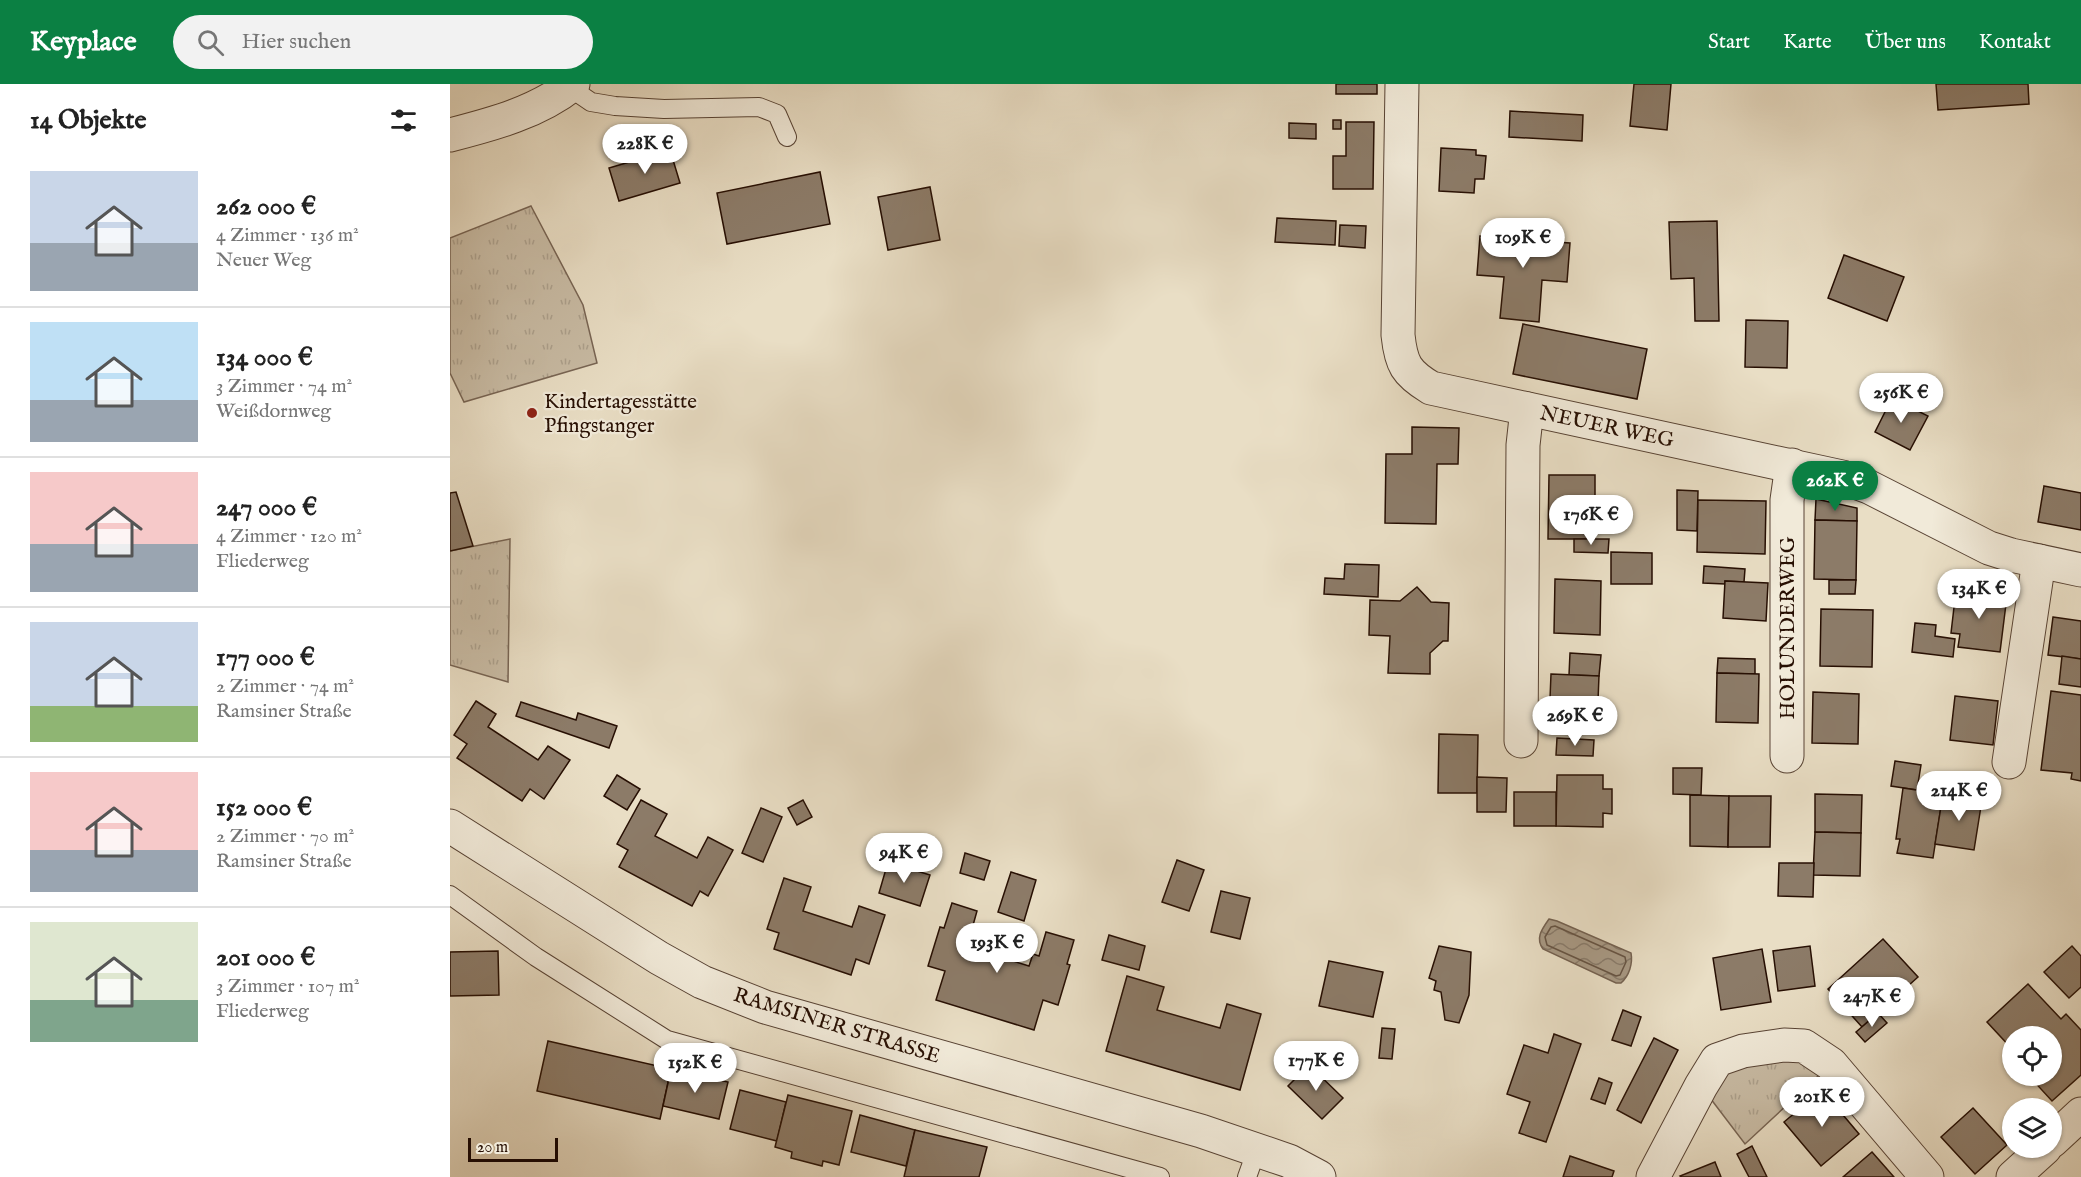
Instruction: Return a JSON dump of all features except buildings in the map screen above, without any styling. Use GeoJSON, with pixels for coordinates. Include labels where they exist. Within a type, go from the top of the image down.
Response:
{"type":"FeatureCollection","features":[{"type":"Feature","properties":{"kind":"street","name":"NEUER WEG"},"geometry":{"type":"LineString","coordinates":[[1402,84],[1398,335],[1404,367],[1417,380],[1431,388],[1842,477],[1869,487],[1989,548],[2081,570]]}},
{"type":"Feature","properties":{"kind":"street"},"geometry":{"type":"LineString","coordinates":[[450,135],[507,119],[544,103],[571,86]]}},
{"type":"Feature","properties":{"kind":"street"},"geometry":{"type":"LineString","coordinates":[[1521,741],[1522,445],[1527,409]]}},
{"type":"Feature","properties":{"kind":"street","name":"HOLUNDERWEG"},"geometry":{"type":"LineString","coordinates":[[1787,756],[1787,500],[1792,465]]}},
{"type":"Feature","properties":{"kind":"street"},"geometry":{"type":"LineString","coordinates":[[2009,762],[2039,561]]}},
{"type":"Feature","properties":{"kind":"street","name":"RAMSINER STRASSE"},"geometry":{"type":"LineString","coordinates":[[450,826],[629,940],[702,982],[765,1007],[1202,1131],[1252,1163],[1289,1161],[1319,1177]]}},
{"type":"Feature","properties":{"kind":"street"},"geometry":{"type":"LineString","coordinates":[[1653,1177],[1717,1060],[1743,1050],[1784,1045],[1804,1046],[1831,1064],[1927,1177]]}},
{"type":"Feature","properties":{"kind":"street"},"geometry":{"type":"LineString","coordinates":[[2062,1132],[2081,1114]]}},
{"type":"Feature","properties":{"kind":"street"},"geometry":{"type":"LineString","coordinates":[[2013,1177],[2034,1158]]}},
{"type":"Feature","properties":{"kind":"lane"},"geometry":{"type":"LineString","coordinates":[[571,86],[591,102],[615,106],[664,109],[759,107],[777,114],[787,137]]}},
{"type":"Feature","properties":{"kind":"lane"},"geometry":{"type":"LineString","coordinates":[[450,895],[536,957],[667,1040],[1160,1177]]}},
{"type":"Feature","properties":{"kind":"green space"},"geometry":{"type":"Polygon","coordinates":[[[531,206],[583,305],[597,363],[464,402],[450,373],[450,238],[531,206]]]}},
{"type":"Feature","properties":{"kind":"green space"},"geometry":{"type":"Polygon","coordinates":[[[510,539],[508,682],[450,665],[450,551],[510,539]]]}},
{"type":"Feature","properties":{"kind":"green space"},"geometry":{"type":"Polygon","coordinates":[[[1743,1051],[1831,1064],[1745,1144],[1701,1086],[1743,1051]]]}},
{"type":"Feature","properties":{"kind":"water"},"geometry":{"type":"Polygon","coordinates":[[[1549,919],[1631,953],[1631,965],[1624,980],[1616,983],[1543,949],[1540,937],[1549,919]]]}},
{"type":"Feature","properties":{"kind":"place","name":"Kindertagesstätte Pfingstanger"},"geometry":{"type":"Point","coordinates":[532,413]}}]}
